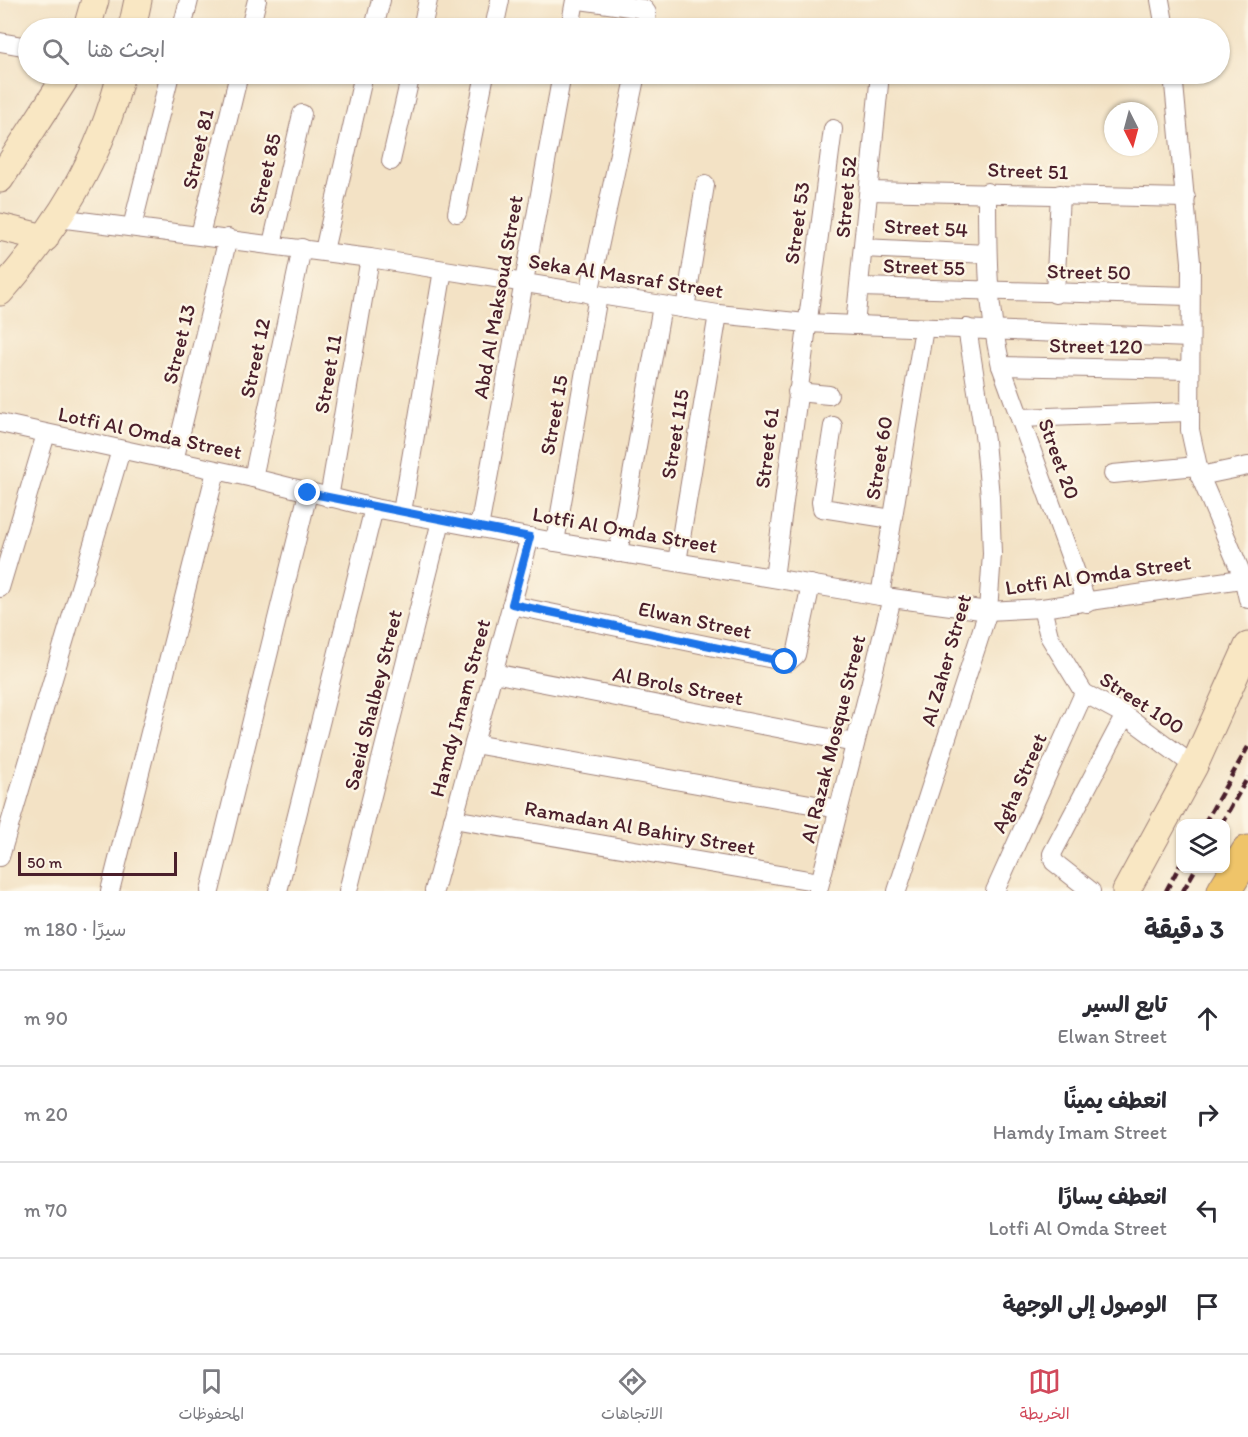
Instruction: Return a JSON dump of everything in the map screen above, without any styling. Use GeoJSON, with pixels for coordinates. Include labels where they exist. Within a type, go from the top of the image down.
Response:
{"type":"FeatureCollection","features":[{"type":"Feature","properties":{"kind":"highway"},"geometry":{"type":"LineString","coordinates":[[1224,891],[1248,852]]}},
{"type":"Feature","properties":{"kind":"street"},"geometry":{"type":"LineString","coordinates":[[90,18],[95,0]]}},
{"type":"Feature","properties":{"kind":"street"},"geometry":{"type":"LineString","coordinates":[[134,18],[138,0]]}},
{"type":"Feature","properties":{"kind":"street"},"geometry":{"type":"LineString","coordinates":[[184,18],[189,0]]}},
{"type":"Feature","properties":{"kind":"street"},"geometry":{"type":"LineString","coordinates":[[252,18],[256,0]]}},
{"type":"Feature","properties":{"kind":"street"},"geometry":{"type":"LineString","coordinates":[[376,18],[381,0]]}},
{"type":"Feature","properties":{"kind":"street"},"geometry":{"type":"LineString","coordinates":[[424,18],[428,0]]}},
{"type":"Feature","properties":{"kind":"street"},"geometry":{"type":"LineString","coordinates":[[496,18],[500,0]]}},
{"type":"Feature","properties":{"kind":"street"},"geometry":{"type":"LineString","coordinates":[[572,18],[575,0]]}},
{"type":"Feature","properties":{"kind":"street"},"geometry":{"type":"LineString","coordinates":[[580,0],[644,9],[646,18]]}},
{"type":"Feature","properties":{"kind":"street"},"geometry":{"type":"LineString","coordinates":[[1160,0],[1164,18]]}},
{"type":"Feature","properties":{"kind":"street"},"geometry":{"type":"LineString","coordinates":[[0,42],[18,46]]}},
{"type":"Feature","properties":{"kind":"street"},"geometry":{"type":"LineString","coordinates":[[0,179],[62,84]]}},
{"type":"Feature","properties":{"kind":"street"},"geometry":{"type":"LineString","coordinates":[[0,292],[52,228],[95,155],[114,104],[119,84]]}},
{"type":"Feature","properties":{"kind":"street"},"geometry":{"type":"LineString","coordinates":[[132,227],[168,84]]}},
{"type":"Feature","properties":{"kind":"street","name":"Street 81"},"geometry":{"type":"LineString","coordinates":[[200,235],[237,84]]}},
{"type":"Feature","properties":{"kind":"street"},"geometry":{"type":"LineString","coordinates":[[324,251],[362,84]]}},
{"type":"Feature","properties":{"kind":"street"},"geometry":{"type":"LineString","coordinates":[[391,161],[409,84]]}},
{"type":"Feature","properties":{"kind":"street"},"geometry":{"type":"LineString","coordinates":[[457,213],[483,84]]}},
{"type":"Feature","properties":{"kind":"street","name":"Abd Al Maksoud Street"},"geometry":{"type":"LineString","coordinates":[[479,528],[560,84]]}},
{"type":"Feature","properties":{"kind":"street","name":"Street 15"},"geometry":{"type":"LineString","coordinates":[[555,542],[594,295],[634,84]]}},
{"type":"Feature","properties":{"kind":"street","name":"Street 52"},"geometry":{"type":"LineString","coordinates":[[855,325],[879,84]]}},
{"type":"Feature","properties":{"kind":"street"},"geometry":{"type":"LineString","coordinates":[[1174,84],[1191,262],[1188,412],[1199,471],[1246,578],[1248,599]]}},
{"type":"Feature","properties":{"kind":"street","name":"Street 85"},"geometry":{"type":"LineString","coordinates":[[272,244],[302,114]]}},
{"type":"Feature","properties":{"kind":"street","name":"Street 53"},"geometry":{"type":"LineString","coordinates":[[806,323],[833,129]]}},
{"type":"Feature","properties":{"kind":"street"},"geometry":{"type":"LineString","coordinates":[[685,309],[705,185]]}},
{"type":"Feature","properties":{"kind":"street","name":"Street 51"},"geometry":{"type":"LineString","coordinates":[[869,191],[1186,198]]}},
{"type":"Feature","properties":{"kind":"street","name":"Street 20"},"geometry":{"type":"LineString","coordinates":[[987,192],[987,291],[992,329],[1001,366],[1088,603]]}},
{"type":"Feature","properties":{"kind":"street"},"geometry":{"type":"LineString","coordinates":[[1055,294],[1060,194]]}},
{"type":"Feature","properties":{"kind":"street"},"geometry":{"type":"LineString","coordinates":[[0,227],[52,228]]}},
{"type":"Feature","properties":{"kind":"street","name":"Seka Al Masraf Street"},"geometry":{"type":"LineString","coordinates":[[52,228],[132,227],[228,238],[370,258],[662,306],[806,323],[1190,338]]}},
{"type":"Feature","properties":{"kind":"street","name":"Street 13"},"geometry":{"type":"LineString","coordinates":[[174,461],[228,238]]}},
{"type":"Feature","properties":{"kind":"street","name":"Street 12"},"geometry":{"type":"LineString","coordinates":[[253,478],[302,248]]}},
{"type":"Feature","properties":{"kind":"street","name":"Street 54"},"geometry":{"type":"LineString","coordinates":[[864,248],[987,254]]}},
{"type":"Feature","properties":{"kind":"street","name":"Street 11"},"geometry":{"type":"LineString","coordinates":[[329,498],[370,258]]}},
{"type":"Feature","properties":{"kind":"street"},"geometry":{"type":"LineString","coordinates":[[402,512],[443,270]]}},
{"type":"Feature","properties":{"kind":"street","name":"Street 55"},"geometry":{"type":"LineString","coordinates":[[859,286],[987,291]]}},
{"type":"Feature","properties":{"kind":"street","name":"Street 50"},"geometry":{"type":"LineString","coordinates":[[987,291],[1190,296]]}},
{"type":"Feature","properties":{"kind":"street"},"geometry":{"type":"LineString","coordinates":[[618,553],[662,306]]}},
{"type":"Feature","properties":{"kind":"street","name":"Street 115"},"geometry":{"type":"LineString","coordinates":[[678,562],[718,314]]}},
{"type":"Feature","properties":{"kind":"street","name":"Street 61"},"geometry":{"type":"LineString","coordinates":[[774,578],[806,323]]}},
{"type":"Feature","properties":{"kind":"street","name":"Street 60"},"geometry":{"type":"LineString","coordinates":[[886,597],[892,519],[924,328]]}},
{"type":"Feature","properties":{"kind":"street","name":"Al Zaher Street"},"geometry":{"type":"LineString","coordinates":[[897,891],[988,611],[992,554],[990,497],[985,441],[967,328]]}},
{"type":"Feature","properties":{"kind":"street","name":"Street 120"},"geometry":{"type":"LineString","coordinates":[[1001,366],[1189,370]]}},
{"type":"Feature","properties":{"kind":"street"},"geometry":{"type":"LineString","coordinates":[[797,392],[830,395]]}},
{"type":"Feature","properties":{"kind":"street"},"geometry":{"type":"LineString","coordinates":[[1020,418],[1188,412]]}},
{"type":"Feature","properties":{"kind":"street","name":"Lotfi Al Omda Street"},"geometry":{"type":"LineString","coordinates":[[0,423],[253,478],[374,508],[441,521],[618,553],[886,597],[988,611],[1088,603],[1246,578]]}},
{"type":"Feature","properties":{"kind":"street"},"geometry":{"type":"LineString","coordinates":[[833,426],[822,508],[892,519]]}},
{"type":"Feature","properties":{"kind":"street"},"geometry":{"type":"LineString","coordinates":[[0,588],[46,434]]}},
{"type":"Feature","properties":{"kind":"street"},"geometry":{"type":"LineString","coordinates":[[0,857],[121,450]]}},
{"type":"Feature","properties":{"kind":"street"},"geometry":{"type":"LineString","coordinates":[[1113,474],[1199,471],[1248,466]]}},
{"type":"Feature","properties":{"kind":"street"},"geometry":{"type":"LineString","coordinates":[[110,891],[216,471]]}},
{"type":"Feature","properties":{"kind":"street"},"geometry":{"type":"LineString","coordinates":[[210,891],[308,493]]}},
{"type":"Feature","properties":{"kind":"street"},"geometry":{"type":"LineString","coordinates":[[278,891],[374,508]]}},
{"type":"Feature","properties":{"kind":"street","name":"Saeid Shalbey Street"},"geometry":{"type":"LineString","coordinates":[[348,891],[441,521]]}},
{"type":"Feature","properties":{"kind":"street","name":"Hamdy Imam Street"},"geometry":{"type":"LineString","coordinates":[[434,891],[530,537]]}},
{"type":"Feature","properties":{"kind":"street","name":"Elwan Street"},"geometry":{"type":"LineString","coordinates":[[512,604],[788,662],[796,655],[811,584]]}},
{"type":"Feature","properties":{"kind":"street","name":"Al Razak Mosque Street"},"geometry":{"type":"LineString","coordinates":[[819,886],[855,743],[886,597]]}},
{"type":"Feature","properties":{"kind":"street","name":"Street 100"},"geometry":{"type":"LineString","coordinates":[[1042,608],[1049,636],[1084,693],[1125,715],[1194,766]]}},
{"type":"Feature","properties":{"kind":"street"},"geometry":{"type":"LineString","coordinates":[[1126,891],[1194,766],[1248,646]]}},
{"type":"Feature","properties":{"kind":"street","name":"Al Brols Street"},"geometry":{"type":"LineString","coordinates":[[493,673],[855,743]]}},
{"type":"Feature","properties":{"kind":"street","name":"Agha Street"},"geometry":{"type":"LineString","coordinates":[[995,891],[1084,693]]}},
{"type":"Feature","properties":{"kind":"street"},"geometry":{"type":"LineString","coordinates":[[1091,891],[1054,862],[1052,854],[1125,715]]}},
{"type":"Feature","properties":{"kind":"street"},"geometry":{"type":"LineString","coordinates":[[474,744],[838,809]]}},
{"type":"Feature","properties":{"kind":"street","name":"Ramadan Al Bahiry Street"},"geometry":{"type":"LineString","coordinates":[[453,819],[819,886]]}},
{"type":"Feature","properties":{"kind":"railway"},"geometry":{"type":"LineString","coordinates":[[1207,819],[1248,747]]}},
{"type":"Feature","properties":{"kind":"railway"},"geometry":{"type":"LineString","coordinates":[[1224,819],[1248,777]]}},
{"type":"Feature","properties":{"kind":"railway"},"geometry":{"type":"LineString","coordinates":[[1166,891],[1176,872]]}},
{"type":"Feature","properties":{"kind":"railway"},"geometry":{"type":"LineString","coordinates":[[1183,891],[1193,873]]}},
{"type":"Feature","properties":{"kind":"route"},"geometry":{"type":"LineString","coordinates":[[308,493],[374,508],[530,537],[512,604],[785,662]]}}]}
